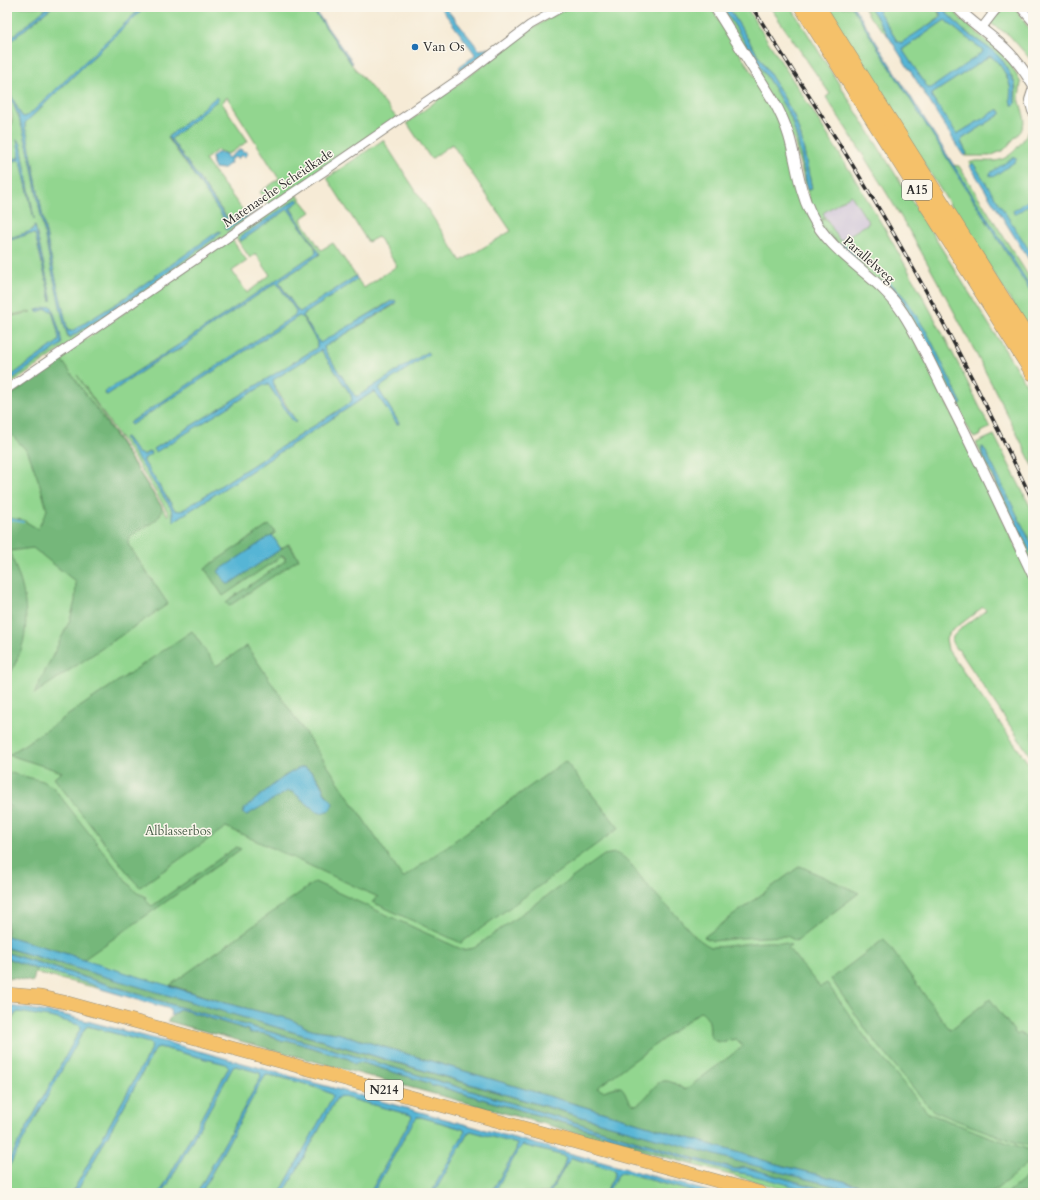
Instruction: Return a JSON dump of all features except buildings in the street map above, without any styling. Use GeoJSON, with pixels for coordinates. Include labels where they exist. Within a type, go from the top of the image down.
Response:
{"type":"FeatureCollection","features":[{"type":"Feature","properties":{"kind":"highway","name":"A15"},"geometry":{"type":"LineString","coordinates":[[802,7],[1033,373]]}},
{"type":"Feature","properties":{"kind":"highway","name":"A15"},"geometry":{"type":"LineString","coordinates":[[818,7],[1033,347]]}},
{"type":"Feature","properties":{"kind":"main road","name":"N214"},"geometry":{"type":"LineString","coordinates":[[7,994],[41,997],[64,1002],[761,1193]]}},
{"type":"Feature","properties":{"kind":"street","name":"Matenasche Scheidkade"},"geometry":{"type":"LineString","coordinates":[[7,389],[456,80],[530,25],[562,7]]}},
{"type":"Feature","properties":{"kind":"street","name":"Parallelweg"},"geometry":{"type":"LineString","coordinates":[[715,7],[774,100],[781,115],[789,137],[801,191],[811,214],[832,244],[876,282],[902,312],[921,345],[961,424],[1033,575]]}},
{"type":"Feature","properties":{"kind":"street"},"geometry":{"type":"LineString","coordinates":[[957,7],[969,20],[1002,38],[1022,58],[1033,73]]}},
{"type":"Feature","properties":{"kind":"street"},"geometry":{"type":"LineString","coordinates":[[963,7],[1009,52],[1033,85]]}},
{"type":"Feature","properties":{"kind":"street"},"geometry":{"type":"LineString","coordinates":[[982,27],[996,10],[986,7]]}},
{"type":"Feature","properties":{"kind":"street"},"geometry":{"type":"LineString","coordinates":[[1020,7],[1033,22]]}},
{"type":"Feature","properties":{"kind":"street"},"geometry":{"type":"LineString","coordinates":[[1033,91],[1030,100],[1033,111]]}},
{"type":"Feature","properties":{"kind":"shaded area"},"geometry":{"type":"Polygon","coordinates":[[[851,195],[869,223],[840,241],[823,213],[851,195]]]}},
{"type":"Feature","properties":{"kind":"green space"},"geometry":{"type":"Polygon","coordinates":[[[7,7],[48,7],[7,41],[7,7]]]}},
{"type":"Feature","properties":{"kind":"green space"},"geometry":{"type":"Polygon","coordinates":[[[52,7],[142,7],[44,102],[29,115],[24,117],[21,115],[7,87],[7,44],[52,7]]]}},
{"type":"Feature","properties":{"kind":"green space"},"geometry":{"type":"Polygon","coordinates":[[[145,7],[310,7],[352,65],[397,118],[269,206],[260,192],[279,179],[227,97],[222,103],[248,141],[227,154],[217,150],[205,160],[245,213],[231,223],[171,139],[218,99],[168,138],[227,223],[225,229],[230,229],[247,217],[249,220],[7,387],[7,383],[62,344],[52,307],[46,309],[52,311],[59,341],[7,379],[7,317],[32,312],[7,316],[7,241],[29,234],[35,234],[51,301],[51,297],[35,225],[31,231],[7,239],[7,163],[17,160],[21,161],[34,219],[21,144],[20,157],[7,161],[7,110],[12,125],[12,115],[7,105],[7,91],[14,105],[24,134],[65,328],[68,337],[71,337],[138,294],[221,233],[219,231],[119,302],[72,331],[68,331],[49,249],[25,123],[145,7]]]}},
{"type":"Feature","properties":{"kind":"green space","name":"Alblasserbos"},"geometry":{"type":"Polygon","coordinates":[[[567,7],[584,7],[594,11],[604,7],[711,7],[771,103],[782,124],[801,202],[899,313],[927,363],[1033,582],[1033,760],[959,650],[956,649],[952,642],[956,633],[986,610],[983,607],[949,633],[946,639],[948,650],[1033,770],[1033,1193],[858,1193],[175,1007],[7,966],[7,395],[12,389],[229,240],[233,241],[247,261],[232,271],[247,293],[270,275],[256,254],[250,258],[236,238],[237,234],[297,195],[311,212],[301,219],[321,250],[333,243],[356,276],[300,312],[298,311],[279,282],[320,254],[290,207],[299,201],[297,199],[240,237],[241,241],[288,209],[315,247],[316,253],[188,339],[106,391],[105,394],[107,395],[160,359],[184,347],[198,334],[276,283],[296,311],[295,315],[130,423],[131,425],[299,316],[303,318],[317,342],[317,347],[315,349],[154,449],[156,451],[268,384],[294,422],[296,421],[275,387],[273,380],[321,350],[351,395],[352,400],[350,403],[181,511],[175,510],[144,462],[144,459],[151,454],[149,451],[144,454],[138,453],[126,437],[124,438],[171,508],[174,521],[373,392],[375,392],[397,424],[399,423],[379,390],[380,387],[428,352],[355,397],[325,351],[324,347],[396,304],[391,301],[321,343],[303,317],[303,315],[357,279],[364,288],[397,266],[378,237],[368,242],[327,178],[383,140],[461,261],[511,231],[452,144],[431,159],[407,123],[530,30],[567,7]],[[77,375],[168,516],[169,514],[135,460],[77,375]],[[272,535],[205,569],[223,595],[282,556],[286,559],[285,561],[299,559],[289,544],[281,549],[272,535]]]}},
{"type":"Feature","properties":{"kind":"green space"},"geometry":{"type":"Polygon","coordinates":[[[719,7],[723,7],[791,118],[798,142],[808,190],[812,189],[801,137],[794,116],[778,87],[728,7],[746,7],[852,175],[893,243],[981,409],[990,428],[980,432],[981,435],[974,438],[972,435],[912,322],[819,222],[826,218],[840,241],[869,223],[851,195],[823,213],[825,217],[819,221],[811,207],[794,141],[719,7]]]}},
{"type":"Feature","properties":{"kind":"green space"},"geometry":{"type":"Polygon","coordinates":[[[770,7],[791,7],[1033,395],[1033,466],[960,322],[909,230],[826,97],[830,94],[770,7]]]}},
{"type":"Feature","properties":{"kind":"green space"},"geometry":{"type":"Polygon","coordinates":[[[825,7],[852,7],[860,19],[1033,295],[1033,336],[825,7]]]}},
{"type":"Feature","properties":{"kind":"green space"},"geometry":{"type":"Polygon","coordinates":[[[864,7],[870,7],[888,36],[871,19],[864,7]]]}},
{"type":"Feature","properties":{"kind":"green space"},"geometry":{"type":"Polygon","coordinates":[[[876,7],[935,7],[941,16],[906,41],[899,43],[876,7]]]}},
{"type":"Feature","properties":{"kind":"green space"},"geometry":{"type":"Polygon","coordinates":[[[941,7],[951,7],[961,19],[1003,55],[1011,65],[1021,83],[1019,98],[1025,120],[1021,131],[1004,150],[990,156],[966,156],[967,154],[961,141],[1001,114],[1000,110],[997,110],[957,134],[932,97],[932,94],[990,56],[1003,69],[1009,82],[1011,88],[1012,105],[1015,103],[1016,89],[1014,81],[1003,61],[993,51],[963,30],[941,7]]]}},
{"type":"Feature","properties":{"kind":"green space"},"geometry":{"type":"Polygon","coordinates":[[[1004,7],[1014,7],[1033,34],[1033,62],[1009,35],[990,23],[1004,7]]]}},
{"type":"Feature","properties":{"kind":"green space"},"geometry":{"type":"Polygon","coordinates":[[[945,20],[982,49],[983,52],[930,89],[903,49],[945,20]]]}},
{"type":"Feature","properties":{"kind":"green space"},"geometry":{"type":"Polygon","coordinates":[[[1033,126],[1033,264],[1019,239],[969,163],[1001,160],[1007,157],[1017,148],[1033,126]]]}},
{"type":"Feature","properties":{"kind":"green space"},"geometry":{"type":"Polygon","coordinates":[[[953,165],[959,166],[1033,283],[1033,291],[953,165]]]}},
{"type":"Feature","properties":{"kind":"green space"},"geometry":{"type":"Polygon","coordinates":[[[61,359],[114,434],[162,507],[161,514],[157,519],[134,534],[130,538],[128,544],[168,604],[34,694],[70,620],[75,601],[76,582],[33,548],[10,551],[23,591],[26,625],[21,650],[7,681],[7,643],[11,617],[7,593],[7,518],[23,520],[38,529],[47,510],[28,452],[7,430],[7,398],[61,359]]]}},
{"type":"Feature","properties":{"kind":"green space"},"geometry":{"type":"Polygon","coordinates":[[[994,435],[1033,512],[1033,547],[982,447],[982,452],[1033,558],[1033,568],[976,443],[994,435]]]}},
{"type":"Feature","properties":{"kind":"green space"},"geometry":{"type":"Polygon","coordinates":[[[269,525],[276,532],[219,571],[229,584],[288,544],[299,559],[229,606],[226,602],[227,601],[285,561],[285,557],[282,556],[223,596],[205,569],[269,525]]]}},
{"type":"Feature","properties":{"kind":"green space","name":"Alblasserbos"},"geometry":{"type":"Polygon","coordinates":[[[192,631],[216,666],[247,646],[403,878],[565,761],[619,828],[461,943],[372,902],[378,897],[226,827],[140,887],[54,778],[62,772],[9,755],[192,631]],[[304,767],[284,776],[278,783],[283,793],[288,791],[293,792],[317,812],[321,813],[332,801],[326,795],[316,776],[304,767]]]}},
{"type":"Feature","properties":{"kind":"green space"},"geometry":{"type":"Polygon","coordinates":[[[7,772],[43,781],[53,787],[128,883],[137,893],[145,896],[148,903],[152,906],[236,847],[241,849],[83,960],[7,936],[7,811],[11,807],[7,807],[7,772]]]}},
{"type":"Feature","properties":{"kind":"green space"},"geometry":{"type":"Polygon","coordinates":[[[615,853],[624,858],[692,932],[701,941],[711,947],[763,942],[791,945],[788,948],[820,987],[827,983],[865,1037],[928,1113],[990,1137],[1033,1151],[1033,1159],[992,1193],[891,1193],[776,1164],[337,1033],[315,1030],[305,1027],[290,1019],[229,1004],[170,985],[315,882],[463,950],[474,948],[604,855],[615,853]],[[701,1011],[597,1088],[603,1091],[621,1087],[630,1102],[636,1105],[643,1100],[661,1081],[667,1081],[675,1084],[685,1090],[742,1047],[736,1039],[721,1042],[715,1041],[710,1034],[710,1025],[707,1017],[701,1011]]]}},
{"type":"Feature","properties":{"kind":"green space"},"geometry":{"type":"Polygon","coordinates":[[[800,866],[859,893],[796,941],[787,936],[713,941],[704,937],[800,866]]]}},
{"type":"Feature","properties":{"kind":"green space"},"geometry":{"type":"Polygon","coordinates":[[[884,939],[950,1030],[990,999],[1017,1035],[1020,1033],[1033,1040],[1033,1146],[1018,1143],[934,1111],[869,1034],[831,979],[884,939]]]}},
{"type":"Feature","properties":{"kind":"green space"},"geometry":{"type":"Polygon","coordinates":[[[7,948],[540,1105],[862,1193],[836,1193],[744,1167],[736,1169],[697,1159],[325,1047],[176,1006],[7,953],[7,948]]]}},
{"type":"Feature","properties":{"kind":"green space"},"geometry":{"type":"Polygon","coordinates":[[[7,958],[36,969],[33,982],[13,978],[7,979],[7,958]]]}},
{"type":"Feature","properties":{"kind":"green space"},"geometry":{"type":"Polygon","coordinates":[[[180,1009],[248,1030],[250,1034],[266,1034],[275,1037],[282,1042],[287,1040],[349,1059],[354,1064],[360,1062],[429,1083],[432,1086],[437,1086],[695,1161],[694,1165],[167,1021],[180,1009]]]}},
{"type":"Feature","properties":{"kind":"green space"},"geometry":{"type":"Polygon","coordinates":[[[17,1012],[32,1012],[48,1016],[80,1025],[81,1028],[7,1164],[7,1028],[17,1012]]]}},
{"type":"Feature","properties":{"kind":"green space"},"geometry":{"type":"Polygon","coordinates":[[[87,1026],[151,1043],[153,1045],[72,1193],[7,1193],[7,1170],[74,1046],[87,1026]]]}},
{"type":"Feature","properties":{"kind":"green space"},"geometry":{"type":"Polygon","coordinates":[[[159,1047],[226,1064],[229,1067],[160,1193],[76,1193],[156,1048],[159,1047]]]}},
{"type":"Feature","properties":{"kind":"green space"},"geometry":{"type":"Polygon","coordinates":[[[236,1066],[260,1073],[261,1077],[197,1193],[163,1193],[233,1067],[236,1066]]]}},
{"type":"Feature","properties":{"kind":"green space"},"geometry":{"type":"Polygon","coordinates":[[[266,1075],[312,1086],[329,1093],[333,1096],[333,1098],[280,1193],[201,1193],[260,1084],[266,1075]]]}},
{"type":"Feature","properties":{"kind":"green space"},"geometry":{"type":"Polygon","coordinates":[[[340,1096],[411,1115],[412,1117],[370,1193],[284,1193],[336,1099],[340,1096]]]}},
{"type":"Feature","properties":{"kind":"green space"},"geometry":{"type":"Polygon","coordinates":[[[417,1117],[463,1129],[465,1132],[431,1193],[373,1193],[413,1122],[417,1117]]]}},
{"type":"Feature","properties":{"kind":"green space"},"geometry":{"type":"Polygon","coordinates":[[[471,1131],[517,1143],[516,1150],[491,1193],[434,1193],[468,1133],[471,1131]]]}},
{"type":"Feature","properties":{"kind":"green space"},"geometry":{"type":"Polygon","coordinates":[[[523,1145],[564,1156],[566,1158],[563,1168],[548,1193],[494,1193],[519,1149],[523,1145]]]}},
{"type":"Feature","properties":{"kind":"green space"},"geometry":{"type":"Polygon","coordinates":[[[572,1158],[614,1170],[615,1174],[605,1193],[550,1193],[568,1162],[572,1158]]]}},
{"type":"Feature","properties":{"kind":"green space"},"geometry":{"type":"Polygon","coordinates":[[[695,1161],[734,1172],[752,1174],[821,1193],[797,1193],[694,1165],[695,1161]]]}},
{"type":"Feature","properties":{"kind":"green space"},"geometry":{"type":"Polygon","coordinates":[[[621,1172],[623,1172],[697,1193],[607,1193],[621,1172]]]}},
{"type":"Feature","properties":{"kind":"green space"},"geometry":{"type":"Polygon","coordinates":[[[1033,1172],[1033,1193],[1007,1193],[1033,1172]]]}},
{"type":"Feature","properties":{"kind":"water"},"geometry":{"type":"Polygon","coordinates":[[[48,7],[52,7],[7,44],[7,41],[48,7]]]}},
{"type":"Feature","properties":{"kind":"water"},"geometry":{"type":"Polygon","coordinates":[[[142,7],[145,7],[25,123],[49,249],[68,331],[72,331],[119,302],[214,234],[220,231],[221,233],[138,294],[69,338],[65,328],[52,270],[28,150],[14,105],[7,91],[7,87],[21,115],[24,117],[29,115],[142,7]]]}},
{"type":"Feature","properties":{"kind":"water"},"geometry":{"type":"Polygon","coordinates":[[[310,7],[313,7],[353,63],[352,64],[319,18],[310,7]]]}},
{"type":"Feature","properties":{"kind":"water"},"geometry":{"type":"Polygon","coordinates":[[[440,7],[445,7],[480,50],[487,48],[489,49],[487,52],[462,69],[459,69],[460,66],[475,54],[440,7]]]}},
{"type":"Feature","properties":{"kind":"water"},"geometry":{"type":"Polygon","coordinates":[[[723,7],[728,7],[778,87],[794,116],[801,137],[812,189],[808,190],[798,142],[791,118],[723,7]]]}},
{"type":"Feature","properties":{"kind":"water"},"geometry":{"type":"Polygon","coordinates":[[[852,7],[854,7],[1033,291],[1033,295],[852,7]]]}},
{"type":"Feature","properties":{"kind":"water"},"geometry":{"type":"Polygon","coordinates":[[[870,7],[876,7],[897,41],[901,43],[941,17],[941,14],[935,7],[941,7],[963,30],[993,51],[1003,61],[1015,84],[1014,105],[1011,103],[1009,82],[1005,73],[997,61],[990,56],[932,94],[932,97],[957,134],[997,110],[1001,112],[1001,114],[962,139],[961,142],[967,154],[964,156],[870,7]],[[945,20],[903,49],[928,88],[931,88],[983,52],[982,49],[945,20]]]}},
{"type":"Feature","properties":{"kind":"water"},"geometry":{"type":"Polygon","coordinates":[[[216,97],[218,100],[171,139],[230,223],[247,212],[246,210],[254,204],[255,206],[259,205],[260,208],[227,230],[225,229],[227,223],[168,137],[216,97]]]}},
{"type":"Feature","properties":{"kind":"water"},"geometry":{"type":"Polygon","coordinates":[[[17,139],[21,144],[34,219],[21,161],[17,160],[7,163],[7,161],[20,157],[17,139]]]}},
{"type":"Feature","properties":{"kind":"water"},"geometry":{"type":"Polygon","coordinates":[[[241,149],[243,152],[246,151],[248,154],[244,157],[242,155],[237,159],[235,157],[230,160],[231,163],[223,169],[215,168],[213,165],[212,157],[217,153],[224,153],[228,158],[241,149]]]}},
{"type":"Feature","properties":{"kind":"water"},"geometry":{"type":"Polygon","coordinates":[[[1014,157],[1016,158],[1016,161],[993,177],[990,176],[990,173],[1014,157]]]}},
{"type":"Feature","properties":{"kind":"water"},"geometry":{"type":"Polygon","coordinates":[[[973,163],[1033,256],[1033,266],[970,166],[973,163]]]}},
{"type":"Feature","properties":{"kind":"water"},"geometry":{"type":"Polygon","coordinates":[[[1033,197],[1033,202],[1014,214],[1013,211],[1033,197]]]}},
{"type":"Feature","properties":{"kind":"water"},"geometry":{"type":"Polygon","coordinates":[[[297,199],[299,201],[290,208],[320,254],[279,283],[298,311],[300,312],[356,276],[357,279],[303,315],[320,343],[392,301],[395,300],[396,303],[324,347],[325,351],[355,396],[358,396],[427,352],[429,354],[380,387],[379,390],[399,424],[397,424],[375,392],[373,392],[174,521],[171,508],[124,438],[126,437],[138,453],[144,455],[150,451],[151,454],[144,459],[144,462],[175,510],[181,511],[350,403],[352,400],[351,395],[321,350],[273,380],[276,390],[296,421],[295,423],[268,384],[264,385],[156,452],[154,449],[315,349],[317,347],[317,342],[303,318],[299,316],[131,425],[129,423],[295,315],[296,311],[276,283],[199,334],[184,347],[160,359],[107,395],[105,394],[106,391],[188,339],[316,253],[315,247],[288,209],[241,241],[239,240],[240,237],[297,199]]]}},
{"type":"Feature","properties":{"kind":"water"},"geometry":{"type":"Polygon","coordinates":[[[35,225],[51,301],[35,234],[29,234],[7,241],[7,239],[31,231],[35,227],[35,225]]]}},
{"type":"Feature","properties":{"kind":"water"},"geometry":{"type":"Polygon","coordinates":[[[842,243],[882,274],[906,299],[928,334],[962,404],[960,405],[958,403],[924,336],[903,301],[881,276],[840,246],[842,243]]]}},
{"type":"Feature","properties":{"kind":"water"},"geometry":{"type":"Polygon","coordinates":[[[51,306],[60,332],[62,344],[7,383],[7,379],[59,341],[52,311],[46,309],[37,312],[36,310],[51,306]]]}},
{"type":"Feature","properties":{"kind":"water"},"geometry":{"type":"Polygon","coordinates":[[[982,447],[985,450],[1033,547],[1033,558],[982,452],[982,447]]]}},
{"type":"Feature","properties":{"kind":"water"},"geometry":{"type":"Polygon","coordinates":[[[272,535],[281,549],[227,584],[218,571],[272,535]]]}},
{"type":"Feature","properties":{"kind":"water"},"geometry":{"type":"Polygon","coordinates":[[[304,767],[313,773],[327,796],[332,801],[333,804],[330,810],[321,813],[317,812],[293,792],[288,791],[247,815],[242,813],[245,808],[282,778],[304,767]]]}},
{"type":"Feature","properties":{"kind":"water"},"geometry":{"type":"Polygon","coordinates":[[[7,936],[229,1004],[290,1019],[305,1027],[315,1030],[337,1033],[776,1164],[891,1193],[862,1193],[740,1162],[582,1117],[7,948],[7,936]]]}},
{"type":"Feature","properties":{"kind":"water"},"geometry":{"type":"Polygon","coordinates":[[[7,953],[176,1006],[325,1047],[697,1159],[736,1169],[744,1167],[836,1193],[810,1190],[734,1172],[437,1086],[432,1086],[429,1083],[360,1062],[354,1064],[349,1059],[287,1040],[282,1042],[275,1037],[266,1034],[250,1034],[248,1030],[180,1009],[171,1016],[170,1009],[101,989],[96,986],[42,969],[36,969],[7,958],[7,953]]]}},
{"type":"Feature","properties":{"kind":"water"},"geometry":{"type":"Polygon","coordinates":[[[7,1006],[64,1015],[159,1040],[714,1193],[697,1193],[623,1172],[618,1175],[607,1193],[605,1193],[615,1174],[614,1170],[572,1158],[568,1162],[550,1193],[548,1193],[563,1168],[566,1158],[564,1156],[523,1145],[519,1149],[494,1193],[491,1193],[516,1150],[517,1144],[471,1131],[468,1133],[434,1193],[431,1193],[465,1131],[463,1129],[417,1117],[373,1193],[370,1193],[412,1117],[411,1115],[340,1096],[336,1099],[284,1193],[280,1193],[333,1096],[312,1086],[266,1075],[201,1193],[197,1193],[261,1077],[260,1073],[236,1066],[233,1067],[163,1193],[160,1193],[229,1067],[226,1064],[159,1047],[156,1048],[76,1193],[72,1193],[148,1055],[152,1045],[88,1026],[85,1028],[7,1170],[7,1164],[81,1028],[79,1025],[54,1018],[19,1012],[13,1016],[7,1028],[7,1022],[11,1013],[7,1012],[7,1006]]]}},
{"type":"Feature","properties":{"kind":"waterway"},"geometry":{"type":"LineString","coordinates":[[7,519],[23,522]]}},
{"type":"Feature","properties":{"kind":"railway"},"geometry":{"type":"LineString","coordinates":[[752,7],[852,163],[890,227],[957,349],[1033,501]]}},
{"type":"Feature","properties":{"kind":"place","name":"Van Os"},"geometry":{"type":"Point","coordinates":[415,47]}}]}
